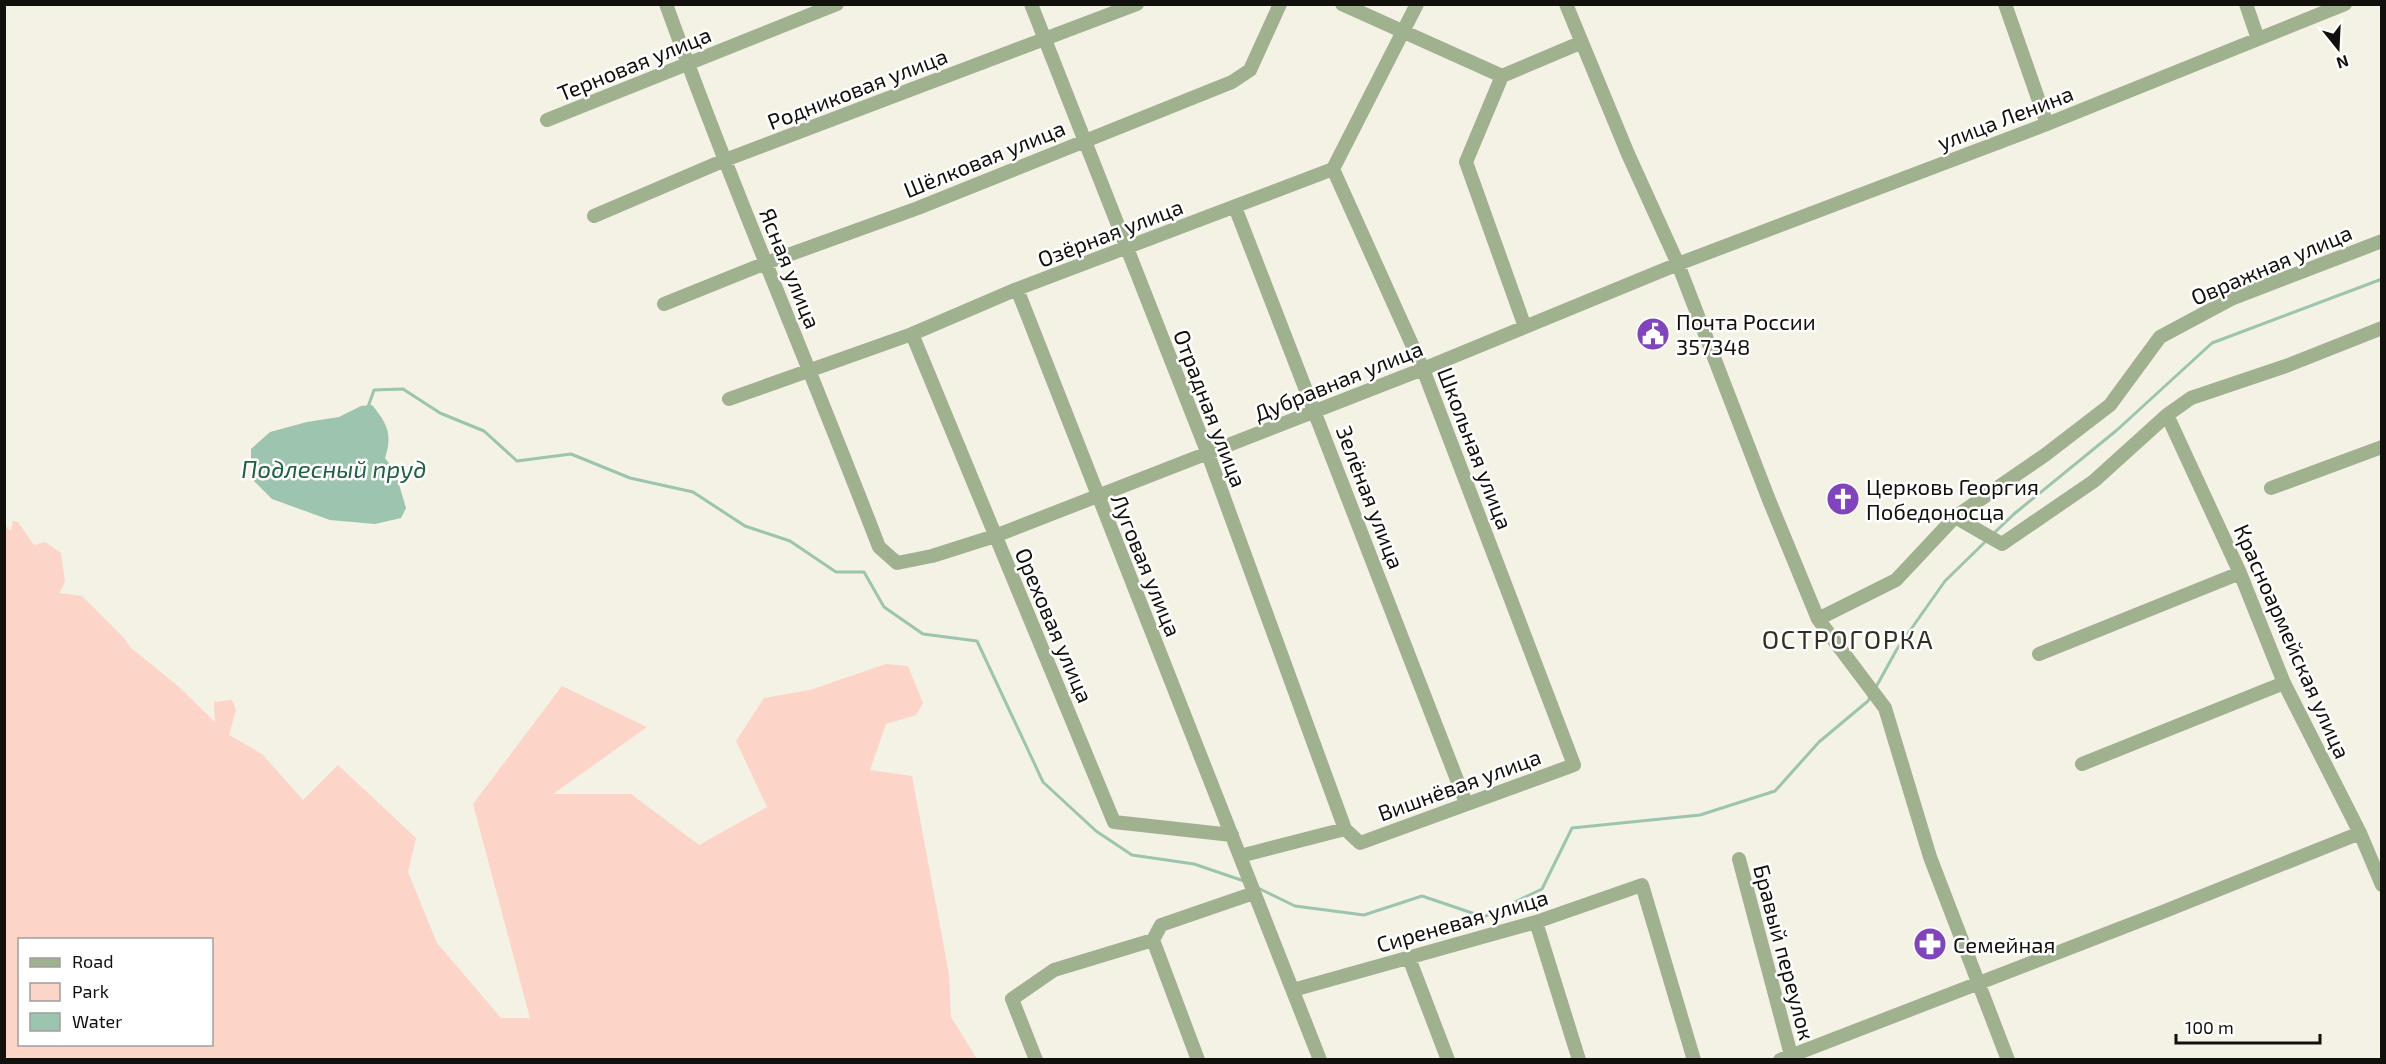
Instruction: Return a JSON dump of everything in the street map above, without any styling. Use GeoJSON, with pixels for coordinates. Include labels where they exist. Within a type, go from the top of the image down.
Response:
{"type":"FeatureCollection","features":[{"type":"Feature","properties":{"kind":"street","name":"Ясная улица"},"geometry":{"type":"LineString","coordinates":[[666,4],[725,160],[811,370],[879,547]]}},
{"type":"Feature","properties":{"kind":"street","name":"Терновая улица"},"geometry":{"type":"LineString","coordinates":[[547,120],[837,4]]}},
{"type":"Feature","properties":{"kind":"street","name":"Отрадная улица"},"geometry":{"type":"LineString","coordinates":[[1031,4],[1208,454],[1345,829]]}},
{"type":"Feature","properties":{"kind":"street","name":"Родниковая улица"},"geometry":{"type":"LineString","coordinates":[[594,216],[725,160],[1137,4]]}},
{"type":"Feature","properties":{"kind":"street","name":"Шёлковая улица"},"geometry":{"type":"LineString","coordinates":[[664,304],[766,263],[918,208],[1232,82],[1250,70],[1280,4]]}},
{"type":"Feature","properties":{"kind":"street"},"geometry":{"type":"LineString","coordinates":[[1342,4],[1502,76]]}},
{"type":"Feature","properties":{"kind":"street"},"geometry":{"type":"LineString","coordinates":[[1333,169],[1417,4]]}},
{"type":"Feature","properties":{"kind":"street"},"geometry":{"type":"LineString","coordinates":[[1566,4],[1580,43],[1678,264],[1818,620],[1885,708],[1930,857],[2008,1059]]}},
{"type":"Feature","properties":{"kind":"street"},"geometry":{"type":"LineString","coordinates":[[2005,4],[2047,124]]}},
{"type":"Feature","properties":{"kind":"street"},"geometry":{"type":"LineString","coordinates":[[2246,4],[2258,39]]}},
{"type":"Feature","properties":{"kind":"street","name":"улица Ленина"},"geometry":{"type":"LineString","coordinates":[[1678,264],[2047,124],[2345,4]]}},
{"type":"Feature","properties":{"kind":"street"},"geometry":{"type":"LineString","coordinates":[[1525,327],[1466,162],[1502,76],[1580,43]]}},
{"type":"Feature","properties":{"kind":"street","name":"Озёрная улица"},"geometry":{"type":"LineString","coordinates":[[729,399],[912,334],[1017,289],[1333,169]]}},
{"type":"Feature","properties":{"kind":"street","name":"Школьная улица"},"geometry":{"type":"LineString","coordinates":[[1333,169],[1423,369],[1529,645]]}},
{"type":"Feature","properties":{"kind":"street","name":"Зелёная улица"},"geometry":{"type":"LineString","coordinates":[[1235,207],[1466,803]]}},
{"type":"Feature","properties":{"kind":"street","name":"Овражная улица"},"geometry":{"type":"LineString","coordinates":[[1818,620],[1896,580],[1955,517],[2045,455],[2110,405],[2160,337],[2231,299],[2382,241]]}},
{"type":"Feature","properties":{"kind":"street","name":"Дубравная улица"},"geometry":{"type":"LineString","coordinates":[[879,547],[897,564],[995,536],[1423,369],[1678,264]]}},
{"type":"Feature","properties":{"kind":"street","name":"Луговая улица"},"geometry":{"type":"LineString","coordinates":[[1017,289],[1254,893]]}},
{"type":"Feature","properties":{"kind":"street"},"geometry":{"type":"LineString","coordinates":[[1955,517],[2002,544],[2094,481],[2167,415],[2192,398],[2286,366],[2382,328]]}},
{"type":"Feature","properties":{"kind":"street","name":"Ореховая улица"},"geometry":{"type":"LineString","coordinates":[[912,334],[1114,822],[1232,835]]}},
{"type":"Feature","properties":{"kind":"street","name":"Красноармейская улица"},"geometry":{"type":"LineString","coordinates":[[2167,415],[2240,573],[2284,683],[2360,833],[2382,885]]}},
{"type":"Feature","properties":{"kind":"street"},"geometry":{"type":"LineString","coordinates":[[2271,488],[2382,447]]}},
{"type":"Feature","properties":{"kind":"street"},"geometry":{"type":"LineString","coordinates":[[2039,654],[2240,573]]}},
{"type":"Feature","properties":{"kind":"street","name":"Вишнёвая улица"},"geometry":{"type":"LineString","coordinates":[[1345,829],[1360,843],[1574,765],[1529,645]]}},
{"type":"Feature","properties":{"kind":"street"},"geometry":{"type":"LineString","coordinates":[[2082,764],[2284,683]]}},
{"type":"Feature","properties":{"kind":"street"},"geometry":{"type":"LineString","coordinates":[[1240,856],[1345,829]]}},
{"type":"Feature","properties":{"kind":"street"},"geometry":{"type":"LineString","coordinates":[[1785,1057],[2160,913],[2360,833]]}},
{"type":"Feature","properties":{"kind":"street","name":"Бравый переулок"},"geometry":{"type":"LineString","coordinates":[[1739,859],[1785,1057]]}},
{"type":"Feature","properties":{"kind":"street","name":"Сиреневая улица"},"geometry":{"type":"LineString","coordinates":[[1293,990],[1536,922],[1642,885],[1694,1059]]}},
{"type":"Feature","properties":{"kind":"street"},"geometry":{"type":"LineString","coordinates":[[1035,1059],[1012,999],[1054,970],[1153,939],[1161,925],[1254,893],[1320,1059]]}},
{"type":"Feature","properties":{"kind":"street"},"geometry":{"type":"LineString","coordinates":[[1536,922],[1579,1059]]}},
{"type":"Feature","properties":{"kind":"street"},"geometry":{"type":"LineString","coordinates":[[1153,939],[1198,1059]]}},
{"type":"Feature","properties":{"kind":"street"},"geometry":{"type":"LineString","coordinates":[[1409,958],[1448,1059]]}},
{"type":"Feature","properties":{"kind":"green space"},"geometry":{"type":"Polygon","coordinates":[[[13,521],[18,522],[34,545],[45,542],[61,553],[65,582],[59,593],[82,596],[131,648],[178,686],[215,722],[214,702],[232,700],[236,710],[229,735],[262,754],[303,800],[338,765],[416,838],[408,872],[437,943],[501,1018],[530,1018],[473,804],[562,686],[647,727],[553,794],[631,794],[699,845],[767,807],[736,741],[764,698],[810,690],[886,664],[908,666],[923,703],[916,715],[886,724],[870,770],[912,776],[949,974],[951,1017],[977,1059],[5,1059],[4,525],[11,531],[13,521]]]}},
{"type":"Feature","properties":{"kind":"water","name":"Подлесный пруд"},"geometry":{"type":"Polygon","coordinates":[[[372,405],[387,429],[388,442],[385,458],[395,471],[406,508],[401,518],[375,524],[330,520],[272,499],[251,478],[251,449],[270,432],[307,422],[339,417],[361,406],[372,405]]]}},
{"type":"Feature","properties":{"kind":"waterway"},"geometry":{"type":"LineString","coordinates":[[1992,535],[2014,514],[2117,430],[2212,343],[2382,279]]}},
{"type":"Feature","properties":{"kind":"waterway"},"geometry":{"type":"LineString","coordinates":[[368,407],[374,390],[403,389],[440,413],[484,431],[517,461],[571,454],[630,478],[693,492],[745,526],[790,541],[836,572],[864,572],[884,607],[923,634],[977,641],[1043,782],[1096,831],[1132,855],[1194,864],[1244,881]]}},
{"type":"Feature","properties":{"kind":"waterway"},"geometry":{"type":"LineString","coordinates":[[1876,687],[1897,649],[1945,581],[1987,540]]}},
{"type":"Feature","properties":{"kind":"waterway"},"geometry":{"type":"LineString","coordinates":[[1258,888],[1295,906],[1364,915],[1422,896],[1484,917],[1542,889],[1572,828],[1700,815],[1775,791],[1819,742],[1868,701],[1871,695]]}},
{"type":"Feature","properties":{"kind":"place","name":"Почта России 357348"},"geometry":{"type":"Point","coordinates":[1653,334]}},
{"type":"Feature","properties":{"kind":"place","name":"Церковь Георгия Победоносца"},"geometry":{"type":"Point","coordinates":[1843,499]}},
{"type":"Feature","properties":{"kind":"place","name":"Семейная"},"geometry":{"type":"Point","coordinates":[1930,944]}},
{"type":"Feature","properties":{"kind":"district","name":"ОСТРОГОРКА"},"geometry":{"type":"Point","coordinates":[1848,638]}}]}
